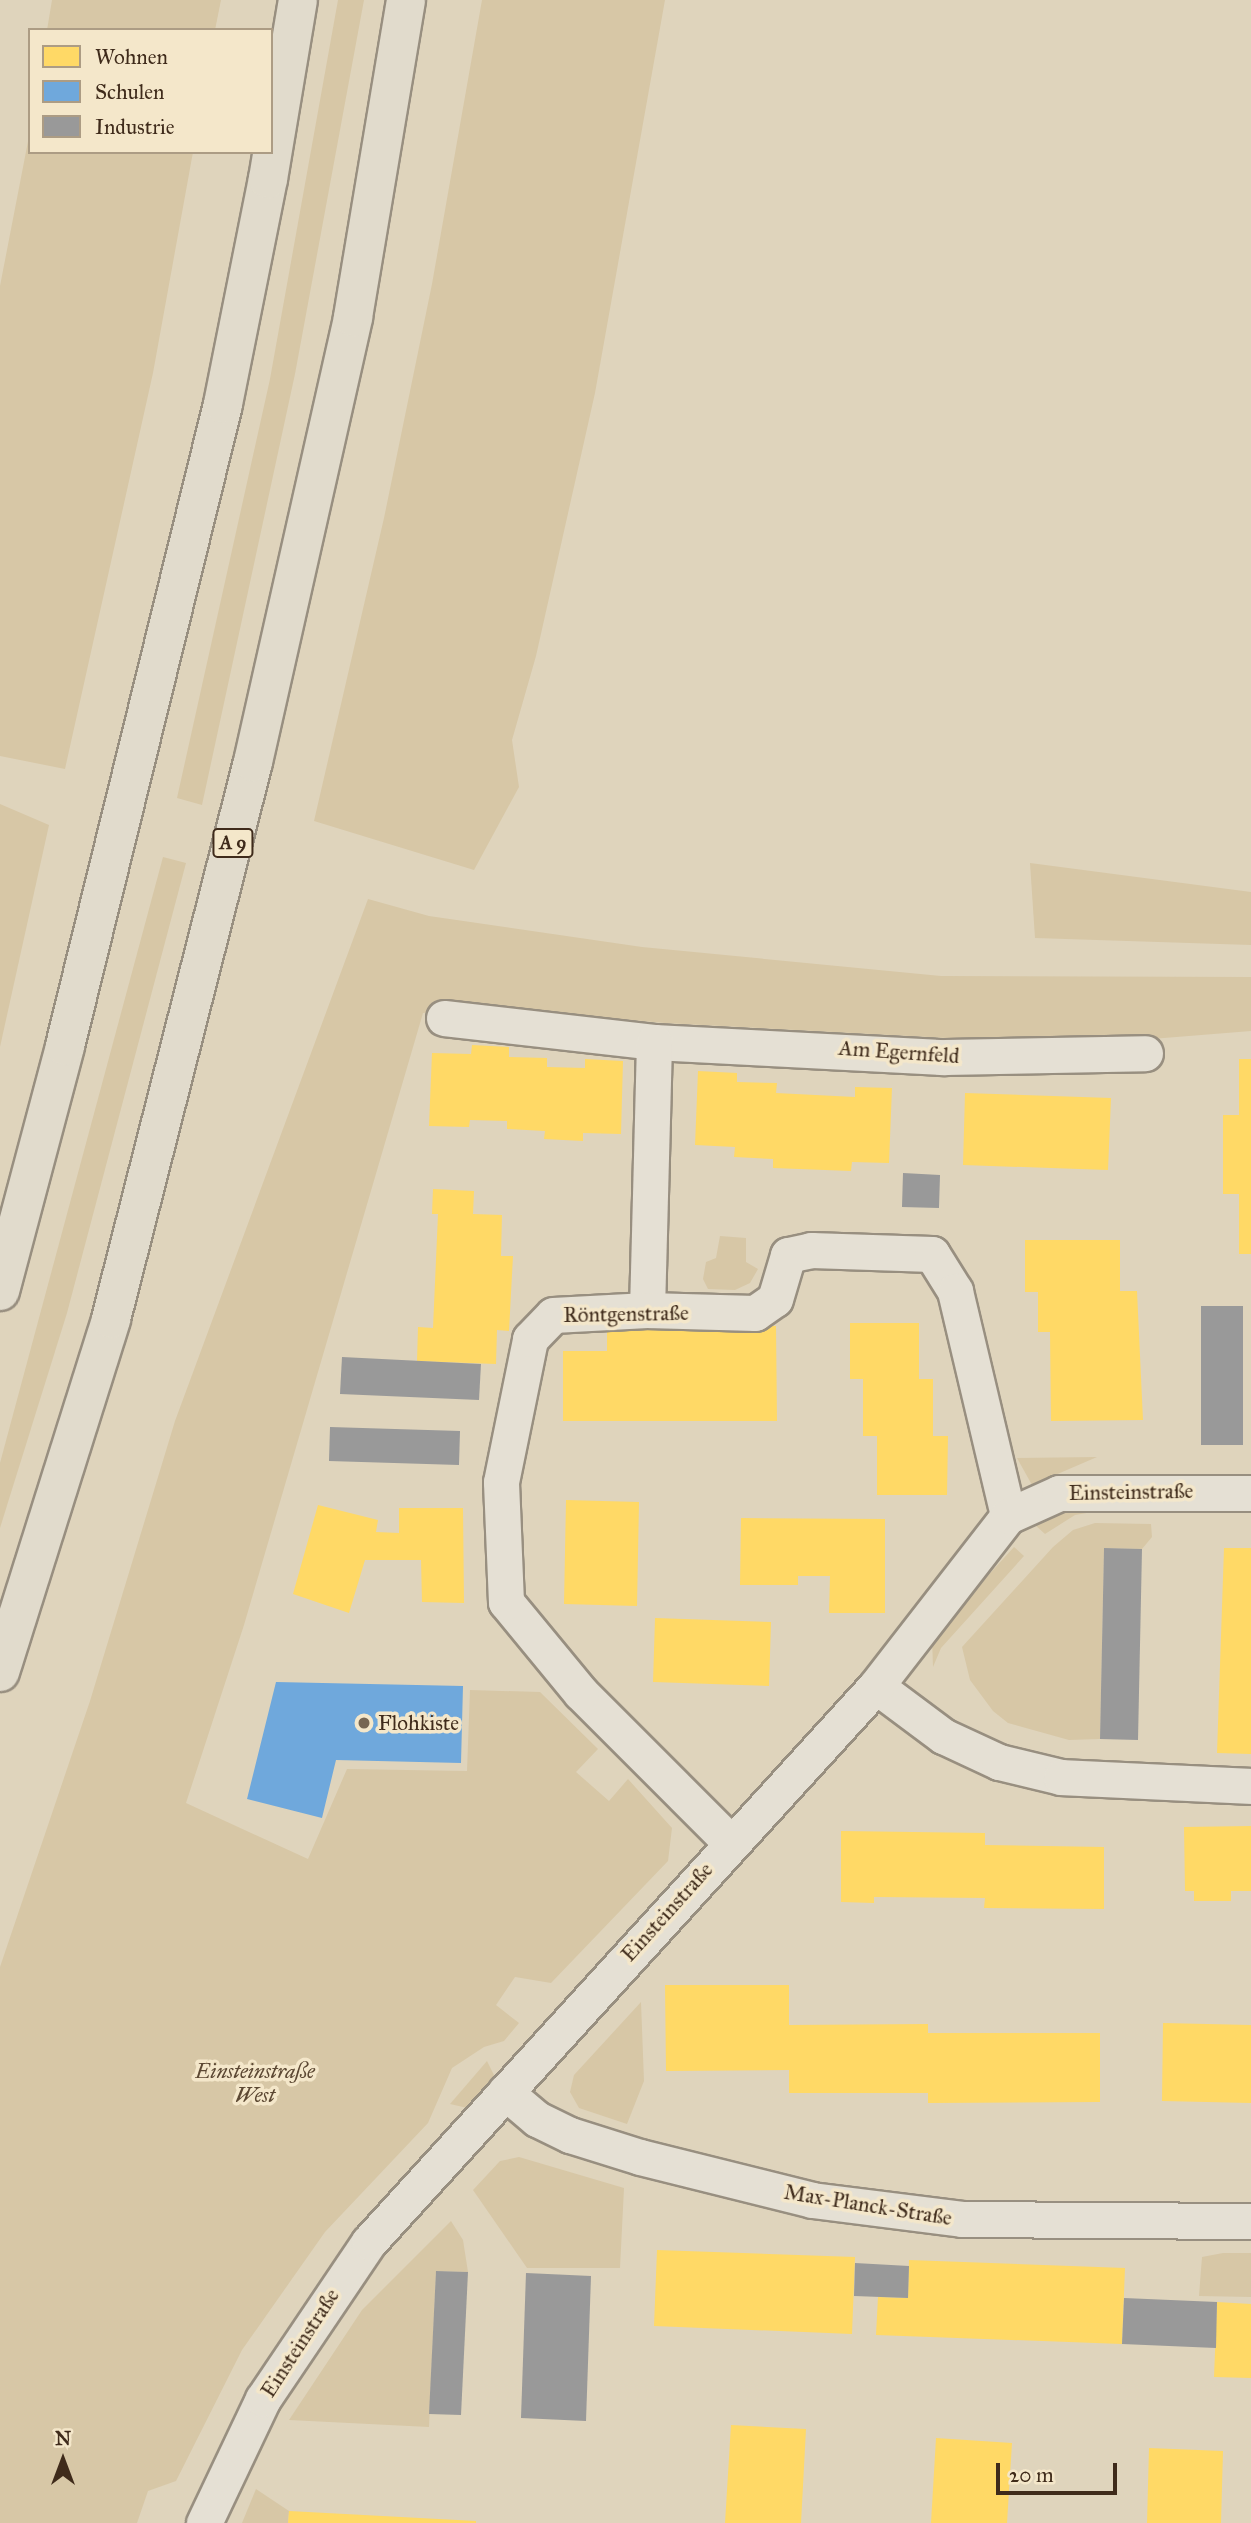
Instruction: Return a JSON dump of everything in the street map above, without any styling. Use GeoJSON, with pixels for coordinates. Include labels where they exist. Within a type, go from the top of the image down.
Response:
{"type":"FeatureCollection","features":[{"type":"Feature","properties":{"kind":"highway"},"geometry":{"type":"LineString","coordinates":[[273,150],[298,0]]}},
{"type":"Feature","properties":{"kind":"highway","name":"A 9"},"geometry":{"type":"LineString","coordinates":[[0,1672],[111,1319],[253,762],[353,317],[405,0]]}},
{"type":"Feature","properties":{"kind":"highway"},"geometry":{"type":"LineString","coordinates":[[0,1290],[65,1046],[222,404],[272,154]]}},
{"type":"Feature","properties":{"kind":"street","name":"Am Egernfeld"},"geometry":{"type":"LineString","coordinates":[[444,1018],[654,1042],[822,1047],[945,1057],[1144,1053]]}},
{"type":"Feature","properties":{"kind":"street"},"geometry":{"type":"LineString","coordinates":[[647,1310],[654,1042]]}},
{"type":"Feature","properties":{"kind":"street","name":"Röntgenstraße"},"geometry":{"type":"LineString","coordinates":[[731,1843],[581,1693],[506,1602],[501,1482],[530,1339],[553,1315],[647,1310],[755,1313],[775,1299],[788,1255],[811,1250],[932,1254],[955,1291],[1008,1516]]}},
{"type":"Feature","properties":{"kind":"street","name":"Einsteinstraße"},"geometry":{"type":"LineString","coordinates":[[204,2523],[263,2399],[303,2335],[369,2242],[876,1686],[1008,1516],[1059,1493],[1251,1493]]}},
{"type":"Feature","properties":{"kind":"street"},"geometry":{"type":"LineString","coordinates":[[876,1686],[943,1736],[999,1762],[1061,1777],[1251,1786]]}},
{"type":"Feature","properties":{"kind":"street","name":"Max-Planck-Straße"},"geometry":{"type":"LineString","coordinates":[[505,2092],[537,2119],[570,2135],[640,2157],[812,2200],[962,2219],[1251,2221]]}},
{"type":"Feature","properties":{"kind":"green space"},"geometry":{"type":"Polygon","coordinates":[[[52,0],[221,0],[215,28],[47,28],[52,0]]]}},
{"type":"Feature","properties":{"kind":"green space"},"geometry":{"type":"Polygon","coordinates":[[[338,0],[364,0],[295,374],[202,805],[177,798],[270,379],[338,0]]]}},
{"type":"Feature","properties":{"kind":"green space"},"geometry":{"type":"Polygon","coordinates":[[[482,0],[665,0],[595,393],[536,656],[512,740],[519,787],[474,870],[314,821],[384,518],[432,284],[482,0]]]}},
{"type":"Feature","properties":{"kind":"green space"},"geometry":{"type":"Polygon","coordinates":[[[28,141],[28,154],[193,154],[153,373],[65,769],[0,756],[0,286],[28,141]]]}},
{"type":"Feature","properties":{"kind":"green space"},"geometry":{"type":"Polygon","coordinates":[[[0,804],[49,825],[0,1047],[0,804]]]}},
{"type":"Feature","properties":{"kind":"green space"},"geometry":{"type":"Polygon","coordinates":[[[163,857],[186,863],[67,1313],[0,1528],[0,1463],[163,857]]]}},
{"type":"Feature","properties":{"kind":"green space"},"geometry":{"type":"Polygon","coordinates":[[[1030,863],[1251,892],[1251,945],[1035,938],[1030,863]]]}},
{"type":"Feature","properties":{"kind":"green space","name":"Einsteinstraße West"},"geometry":{"type":"Polygon","coordinates":[[[368,899],[429,916],[642,947],[941,976],[1251,977],[1251,1031],[1077,1045],[665,1023],[487,1007],[423,1013],[244,1625],[186,1803],[308,1859],[347,1769],[467,1771],[470,1690],[540,1692],[598,1749],[576,1772],[609,1801],[628,1779],[672,1828],[668,1861],[551,1983],[515,1977],[496,2005],[519,2023],[504,2041],[484,2047],[452,2068],[428,2123],[325,2232],[242,2350],[176,2481],[148,2491],[137,2523],[0,2523],[0,1967],[90,1701],[175,1421],[368,899]]]}},
{"type":"Feature","properties":{"kind":"green space"},"geometry":{"type":"Polygon","coordinates":[[[720,1236],[746,1238],[746,1262],[758,1269],[750,1283],[735,1290],[708,1289],[703,1279],[706,1262],[716,1258],[720,1236]]]}},
{"type":"Feature","properties":{"kind":"green space"},"geometry":{"type":"Polygon","coordinates":[[[1097,1457],[1032,1485],[1017,1458],[1097,1457]]]}},
{"type":"Feature","properties":{"kind":"green space"},"geometry":{"type":"Polygon","coordinates":[[[1095,1500],[1098,1511],[1075,1515],[1045,1534],[1034,1524],[1045,1515],[1095,1500]]]}},
{"type":"Feature","properties":{"kind":"green space"},"geometry":{"type":"Polygon","coordinates":[[[1095,1523],[1151,1524],[1152,1537],[1142,1549],[1104,1548],[1100,1739],[1069,1740],[1008,1723],[993,1711],[970,1680],[962,1647],[1053,1547],[1073,1530],[1095,1523]]]}},
{"type":"Feature","properties":{"kind":"green space"},"geometry":{"type":"Polygon","coordinates":[[[1014,1547],[1024,1556],[941,1648],[933,1667],[932,1637],[1014,1547]]]}},
{"type":"Feature","properties":{"kind":"green space"},"geometry":{"type":"Polygon","coordinates":[[[641,2002],[644,2081],[627,2124],[579,2108],[570,2092],[574,2075],[641,2002]]]}},
{"type":"Feature","properties":{"kind":"green space"},"geometry":{"type":"Polygon","coordinates":[[[487,2061],[496,2079],[472,2109],[450,2104],[487,2061]]]}},
{"type":"Feature","properties":{"kind":"green space"},"geometry":{"type":"Polygon","coordinates":[[[519,2157],[624,2188],[620,2268],[527,2268],[473,2190],[500,2161],[519,2157]]]}},
{"type":"Feature","properties":{"kind":"green space"},"geometry":{"type":"Polygon","coordinates":[[[451,2221],[463,2240],[468,2272],[436,2271],[429,2427],[289,2420],[362,2310],[451,2221]]]}},
{"type":"Feature","properties":{"kind":"green space"},"geometry":{"type":"Polygon","coordinates":[[[1223,2253],[1251,2253],[1251,2297],[1199,2296],[1202,2257],[1223,2253]]]}},
{"type":"Feature","properties":{"kind":"green space"},"geometry":{"type":"Polygon","coordinates":[[[256,2489],[289,2511],[288,2523],[242,2523],[256,2489]]]}},
{"type":"Feature","properties":{"kind":"building: Wohnen"},"geometry":{"type":"Polygon","coordinates":[[[472,1045],[509,1047],[509,1057],[547,1058],[547,1067],[585,1068],[585,1059],[623,1061],[621,1134],[583,1133],[583,1141],[544,1139],[545,1131],[507,1129],[507,1121],[470,1120],[469,1127],[429,1126],[432,1053],[471,1054],[472,1045]]]}},
{"type":"Feature","properties":{"kind":"building: Wohnen"},"geometry":{"type":"Polygon","coordinates":[[[1239,1059],[1251,1059],[1251,1254],[1239,1254],[1239,1194],[1223,1194],[1223,1115],[1239,1115],[1239,1059]]]}},
{"type":"Feature","properties":{"kind":"building: Wohnen"},"geometry":{"type":"Polygon","coordinates":[[[698,1071],[737,1073],[737,1082],[777,1083],[776,1093],[855,1097],[855,1087],[892,1088],[889,1163],[852,1162],[851,1171],[773,1168],[773,1159],[734,1157],[735,1147],[695,1145],[698,1071]]]}},
{"type":"Feature","properties":{"kind":"building: Wohnen"},"geometry":{"type":"Polygon","coordinates":[[[965,1093],[1111,1098],[1108,1170],[963,1165],[965,1093]]]}},
{"type":"Feature","properties":{"kind":"building: Wohnen"},"geometry":{"type":"Polygon","coordinates":[[[433,1189],[474,1191],[473,1214],[502,1215],[501,1256],[513,1256],[509,1331],[497,1330],[496,1364],[417,1361],[418,1327],[433,1328],[438,1214],[432,1214],[433,1189]]]}},
{"type":"Feature","properties":{"kind":"building: Wohnen"},"geometry":{"type":"Polygon","coordinates":[[[1025,1240],[1120,1240],[1120,1291],[1137,1291],[1143,1420],[1051,1421],[1050,1332],[1038,1332],[1038,1292],[1025,1292],[1025,1240]]]}},
{"type":"Feature","properties":{"kind":"building: Wohnen"},"geometry":{"type":"Polygon","coordinates":[[[850,1323],[919,1323],[919,1379],[933,1379],[933,1436],[948,1436],[947,1495],[877,1495],[877,1436],[863,1436],[863,1379],[850,1379],[850,1323]]]}},
{"type":"Feature","properties":{"kind":"building: Wohnen"},"geometry":{"type":"Polygon","coordinates":[[[607,1326],[776,1326],[777,1421],[563,1421],[563,1351],[607,1351],[607,1326]]]}},
{"type":"Feature","properties":{"kind":"building: Wohnen"},"geometry":{"type":"Polygon","coordinates":[[[566,1500],[639,1502],[637,1606],[564,1604],[566,1500]]]}},
{"type":"Feature","properties":{"kind":"building: Wohnen"},"geometry":{"type":"Polygon","coordinates":[[[318,1505],[378,1520],[376,1532],[399,1533],[399,1508],[463,1508],[464,1603],[422,1602],[421,1560],[365,1560],[349,1613],[293,1594],[318,1505]]]}},
{"type":"Feature","properties":{"kind":"building: Wohnen"},"geometry":{"type":"Polygon","coordinates":[[[741,1518],[885,1519],[885,1613],[829,1613],[830,1576],[798,1576],[798,1585],[740,1585],[741,1518]]]}},
{"type":"Feature","properties":{"kind":"building: Wohnen"},"geometry":{"type":"Polygon","coordinates":[[[1224,1548],[1251,1548],[1251,1754],[1217,1753],[1224,1548]]]}},
{"type":"Feature","properties":{"kind":"building: Wohnen"},"geometry":{"type":"Polygon","coordinates":[[[655,1618],[771,1622],[769,1686],[653,1682],[655,1618]]]}},
{"type":"Feature","properties":{"kind":"building: Wohnen"},"geometry":{"type":"Polygon","coordinates":[[[1251,1826],[1251,1891],[1231,1891],[1231,1901],[1194,1901],[1194,1891],[1185,1891],[1184,1827],[1251,1826]]]}},
{"type":"Feature","properties":{"kind":"building: Wohnen"},"geometry":{"type":"Polygon","coordinates":[[[841,1831],[985,1833],[985,1845],[1104,1847],[1104,1909],[984,1908],[985,1898],[874,1897],[874,1903],[841,1902],[841,1831]]]}},
{"type":"Feature","properties":{"kind":"building: Wohnen"},"geometry":{"type":"Polygon","coordinates":[[[665,1985],[789,1985],[789,2025],[928,2024],[928,2033],[1100,2033],[1100,2102],[928,2103],[928,2093],[789,2093],[789,2070],[666,2071],[665,1985]]]}},
{"type":"Feature","properties":{"kind":"building: Wohnen"},"geometry":{"type":"Polygon","coordinates":[[[1163,2023],[1251,2025],[1251,2103],[1162,2101],[1163,2023]]]}},
{"type":"Feature","properties":{"kind":"building: Wohnen"},"geometry":{"type":"Polygon","coordinates":[[[657,2250],[855,2257],[852,2334],[654,2326],[657,2250]]]}},
{"type":"Feature","properties":{"kind":"building: Wohnen"},"geometry":{"type":"Polygon","coordinates":[[[909,2260],[1125,2268],[1122,2344],[876,2335],[878,2297],[908,2298],[909,2260]]]}},
{"type":"Feature","properties":{"kind":"building: Wohnen"},"geometry":{"type":"Polygon","coordinates":[[[1217,2302],[1251,2304],[1251,2378],[1214,2377],[1217,2302]]]}},
{"type":"Feature","properties":{"kind":"building: Wohnen"},"geometry":{"type":"Polygon","coordinates":[[[731,2425],[806,2429],[801,2523],[725,2523],[731,2425]]]}},
{"type":"Feature","properties":{"kind":"building: Wohnen"},"geometry":{"type":"Polygon","coordinates":[[[936,2438],[1012,2443],[1007,2523],[931,2523],[936,2438]]]}},
{"type":"Feature","properties":{"kind":"building: Wohnen"},"geometry":{"type":"Polygon","coordinates":[[[1149,2448],[1223,2451],[1221,2523],[1147,2523],[1149,2448]]]}},
{"type":"Feature","properties":{"kind":"building: Wohnen"},"geometry":{"type":"Polygon","coordinates":[[[289,2511],[476,2521],[476,2523],[288,2523],[289,2511]]]}},
{"type":"Feature","properties":{"kind":"building: Schulen","name":"Flohkiste"},"geometry":{"type":"Polygon","coordinates":[[[276,1682],[463,1686],[461,1763],[336,1760],[322,1818],[247,1799],[276,1682]]]}},
{"type":"Feature","properties":{"kind":"building: Industrie"},"geometry":{"type":"Polygon","coordinates":[[[903,1173],[940,1175],[939,1208],[902,1207],[903,1173]]]}},
{"type":"Feature","properties":{"kind":"building: Industrie"},"geometry":{"type":"Polygon","coordinates":[[[1201,1306],[1243,1306],[1243,1445],[1201,1445],[1201,1306]]]}},
{"type":"Feature","properties":{"kind":"building: Industrie"},"geometry":{"type":"Polygon","coordinates":[[[342,1357],[481,1364],[479,1400],[340,1394],[342,1357]]]}},
{"type":"Feature","properties":{"kind":"building: Industrie"},"geometry":{"type":"Polygon","coordinates":[[[330,1427],[460,1431],[459,1465],[329,1461],[330,1427]]]}},
{"type":"Feature","properties":{"kind":"building: Industrie"},"geometry":{"type":"Polygon","coordinates":[[[1104,1548],[1142,1549],[1138,1740],[1100,1739],[1104,1548]]]}},
{"type":"Feature","properties":{"kind":"building: Industrie"},"geometry":{"type":"Polygon","coordinates":[[[855,2263],[909,2266],[908,2298],[854,2296],[855,2263]]]}},
{"type":"Feature","properties":{"kind":"building: Industrie"},"geometry":{"type":"Polygon","coordinates":[[[436,2271],[468,2272],[461,2415],[429,2414],[436,2271]]]}},
{"type":"Feature","properties":{"kind":"building: Industrie"},"geometry":{"type":"Polygon","coordinates":[[[526,2273],[591,2276],[586,2421],[521,2418],[526,2273]]]}},
{"type":"Feature","properties":{"kind":"building: Industrie"},"geometry":{"type":"Polygon","coordinates":[[[1124,2298],[1217,2302],[1216,2348],[1122,2344],[1124,2298]]]}},
{"type":"Feature","properties":{"kind":"place","name":"Flohkiste"},"geometry":{"type":"Point","coordinates":[364,1723]}}]}
